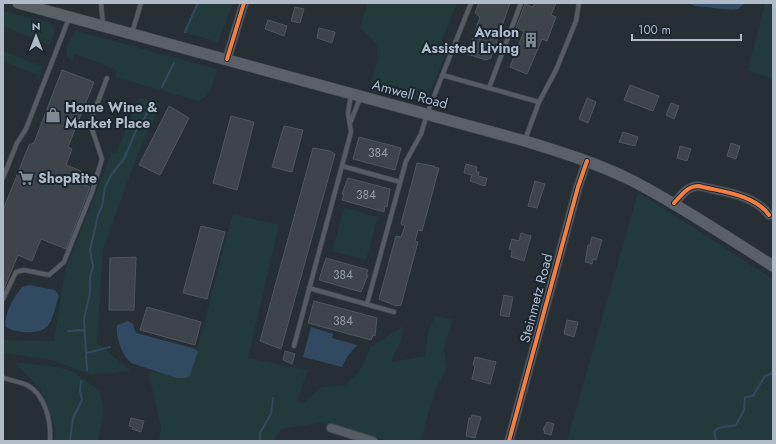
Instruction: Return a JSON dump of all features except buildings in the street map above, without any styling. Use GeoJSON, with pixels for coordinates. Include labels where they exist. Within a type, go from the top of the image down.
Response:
{"type":"FeatureCollection","features":[{"type":"Feature","properties":{"kind":"main road","name":"Amwell Road"},"geometry":{"type":"LineString","coordinates":[[18,3],[525,141],[587,161],[631,180],[674,203],[773,266]]}},
{"type":"Feature","properties":{"kind":"street"},"geometry":{"type":"LineString","coordinates":[[227,59],[244,3]]}},
{"type":"Feature","properties":{"kind":"street","name":"Steinmetz Road"},"geometry":{"type":"LineString","coordinates":[[509,441],[578,187],[587,161]]}},
{"type":"Feature","properties":{"kind":"street"},"geometry":{"type":"LineString","coordinates":[[674,203],[687,189],[692,186],[699,186],[755,201],[763,207],[769,215]]}},
{"type":"Feature","properties":{"kind":"street"},"geometry":{"type":"LineString","coordinates":[[331,428],[373,441]]}},
{"type":"Feature","properties":{"kind":"lane"},"geometry":{"type":"LineString","coordinates":[[102,3],[103,26]]}},
{"type":"Feature","properties":{"kind":"lane"},"geometry":{"type":"LineString","coordinates":[[132,34],[140,3]]}},
{"type":"Feature","properties":{"kind":"lane"},"geometry":{"type":"LineString","coordinates":[[367,304],[406,161],[420,139],[427,114],[471,3]]}},
{"type":"Feature","properties":{"kind":"lane"},"geometry":{"type":"LineString","coordinates":[[489,88],[521,3]]}},
{"type":"Feature","properties":{"kind":"lane"},"geometry":{"type":"LineString","coordinates":[[525,141],[539,102],[559,63],[576,21],[579,3]]}},
{"type":"Feature","properties":{"kind":"lane"},"geometry":{"type":"LineString","coordinates":[[4,175],[16,144],[26,130],[70,17]]}},
{"type":"Feature","properties":{"kind":"lane"},"geometry":{"type":"LineString","coordinates":[[442,75],[539,102]]}},
{"type":"Feature","properties":{"kind":"lane"},"geometry":{"type":"LineString","coordinates":[[3,299],[16,272],[24,270],[49,275],[64,262],[92,192],[102,159],[90,123],[107,78]]}},
{"type":"Feature","properties":{"kind":"lane"},"geometry":{"type":"LineString","coordinates":[[351,121],[348,113],[356,95]]}},
{"type":"Feature","properties":{"kind":"lane"},"geometry":{"type":"LineString","coordinates":[[294,346],[351,132],[351,121],[356,95]]}},
{"type":"Feature","properties":{"kind":"lane"},"geometry":{"type":"LineString","coordinates":[[3,163],[8,165]]}},
{"type":"Feature","properties":{"kind":"lane"},"geometry":{"type":"LineString","coordinates":[[342,166],[400,182]]}},
{"type":"Feature","properties":{"kind":"lane"},"geometry":{"type":"LineString","coordinates":[[309,288],[394,312]]}},
{"type":"Feature","properties":{"kind":"lane"},"geometry":{"type":"LineString","coordinates":[[3,378],[27,385],[37,394],[47,412],[50,441]]}},
{"type":"Feature","properties":{"kind":"green space"},"geometry":{"type":"Polygon","coordinates":[[[196,3],[233,3],[218,42],[183,32],[196,3]]]}},
{"type":"Feature","properties":{"kind":"green space"},"geometry":{"type":"Polygon","coordinates":[[[368,3],[457,3],[439,47],[447,50],[426,102],[370,87],[378,58],[376,43],[360,27],[368,3]]]}},
{"type":"Feature","properties":{"kind":"green space"},"geometry":{"type":"Polygon","coordinates":[[[765,3],[773,3],[773,79],[748,70],[765,3]]]}},
{"type":"Feature","properties":{"kind":"green space"},"geometry":{"type":"Polygon","coordinates":[[[3,11],[51,23],[55,31],[50,45],[3,26],[3,11]]]}},
{"type":"Feature","properties":{"kind":"green space"},"geometry":{"type":"Polygon","coordinates":[[[76,31],[217,69],[211,88],[203,99],[198,101],[115,77],[117,70],[75,54],[72,61],[67,56],[67,46],[76,31]]]}},
{"type":"Feature","properties":{"kind":"green space"},"geometry":{"type":"Polygon","coordinates":[[[3,51],[42,66],[45,61],[39,80],[37,80],[38,75],[3,61],[3,51]]]}},
{"type":"Feature","properties":{"kind":"green space"},"geometry":{"type":"Polygon","coordinates":[[[140,97],[161,105],[139,151],[103,249],[97,343],[131,371],[91,375],[52,360],[3,353],[3,340],[54,341],[65,270],[112,152],[116,153],[140,97]]]}},
{"type":"Feature","properties":{"kind":"green space"},"geometry":{"type":"Polygon","coordinates":[[[638,192],[773,279],[773,441],[567,441],[638,192]]]}},
{"type":"Feature","properties":{"kind":"green space"},"geometry":{"type":"Polygon","coordinates":[[[344,208],[378,217],[366,260],[332,251],[344,208]]]}},
{"type":"Feature","properties":{"kind":"green space"},"geometry":{"type":"Polygon","coordinates":[[[233,214],[279,225],[248,358],[308,370],[297,401],[303,403],[322,387],[345,385],[359,372],[370,348],[403,326],[401,340],[391,362],[425,356],[428,333],[435,316],[453,319],[444,349],[447,367],[435,392],[425,424],[422,441],[390,441],[320,423],[281,429],[274,441],[159,441],[161,427],[148,372],[190,376],[233,214]]]}},
{"type":"Feature","properties":{"kind":"green space"},"geometry":{"type":"Polygon","coordinates":[[[14,362],[58,367],[74,372],[100,391],[104,413],[98,441],[54,441],[56,429],[40,388],[14,362]]]}},
{"type":"Feature","properties":{"kind":"water"},"geometry":{"type":"Polygon","coordinates":[[[687,3],[745,3],[738,9],[732,10],[695,6],[687,3]]]}},
{"type":"Feature","properties":{"kind":"water"},"geometry":{"type":"Polygon","coordinates":[[[30,285],[55,290],[59,296],[52,318],[46,328],[41,331],[15,331],[6,327],[6,317],[10,306],[22,287],[30,285]]]}},
{"type":"Feature","properties":{"kind":"water"},"geometry":{"type":"Polygon","coordinates":[[[128,321],[133,324],[136,333],[193,348],[198,351],[190,376],[185,378],[177,378],[131,363],[120,346],[117,335],[117,325],[128,321]]]}},
{"type":"Feature","properties":{"kind":"water"},"geometry":{"type":"Polygon","coordinates":[[[311,327],[333,334],[332,338],[357,345],[347,357],[342,367],[303,357],[311,327]]]}},
{"type":"Feature","properties":{"kind":"waterway"},"geometry":{"type":"LineString","coordinates":[[185,32],[198,3]]}},
{"type":"Feature","properties":{"kind":"waterway"},"geometry":{"type":"LineString","coordinates":[[162,87],[174,63]]}},
{"type":"Feature","properties":{"kind":"waterway"},"geometry":{"type":"LineString","coordinates":[[87,370],[84,318],[90,294],[90,276],[93,267],[90,250],[98,215],[102,206],[105,187],[111,175],[124,159],[138,126],[144,119],[152,102]]}},
{"type":"Feature","properties":{"kind":"waterway"},"geometry":{"type":"LineString","coordinates":[[68,331],[84,330]]}},
{"type":"Feature","properties":{"kind":"waterway"},"geometry":{"type":"LineString","coordinates":[[87,353],[110,347]]}},
{"type":"Feature","properties":{"kind":"waterway"},"geometry":{"type":"LineString","coordinates":[[716,441],[714,432],[718,428],[736,425],[744,410],[745,397],[753,396],[765,376],[773,373]]}},
{"type":"Feature","properties":{"kind":"waterway"},"geometry":{"type":"LineString","coordinates":[[70,441],[73,418],[82,400],[80,391],[81,381]]}},
{"type":"Feature","properties":{"kind":"waterway"},"geometry":{"type":"LineString","coordinates":[[260,441],[260,433],[271,414],[273,398]]}},
{"type":"Feature","properties":{"kind":"cycle path"},"geometry":{"type":"LineString","coordinates":[[227,59],[244,3]]}},
{"type":"Feature","properties":{"kind":"cycle path"},"geometry":{"type":"LineString","coordinates":[[509,441],[578,187],[587,161]]}},
{"type":"Feature","properties":{"kind":"cycle path"},"geometry":{"type":"LineString","coordinates":[[674,203],[688,189],[699,186],[746,198],[755,202],[769,215]]}},
{"type":"Feature","properties":{"kind":"place","name":"Avalon Assisted Living"},"geometry":{"type":"Point","coordinates":[531,40]}},
{"type":"Feature","properties":{"kind":"place","name":"Home Wine & Market Place"},"geometry":{"type":"Point","coordinates":[53,115]}},
{"type":"Feature","properties":{"kind":"place","name":"ShopRite"},"geometry":{"type":"Point","coordinates":[26,178]}}]}
